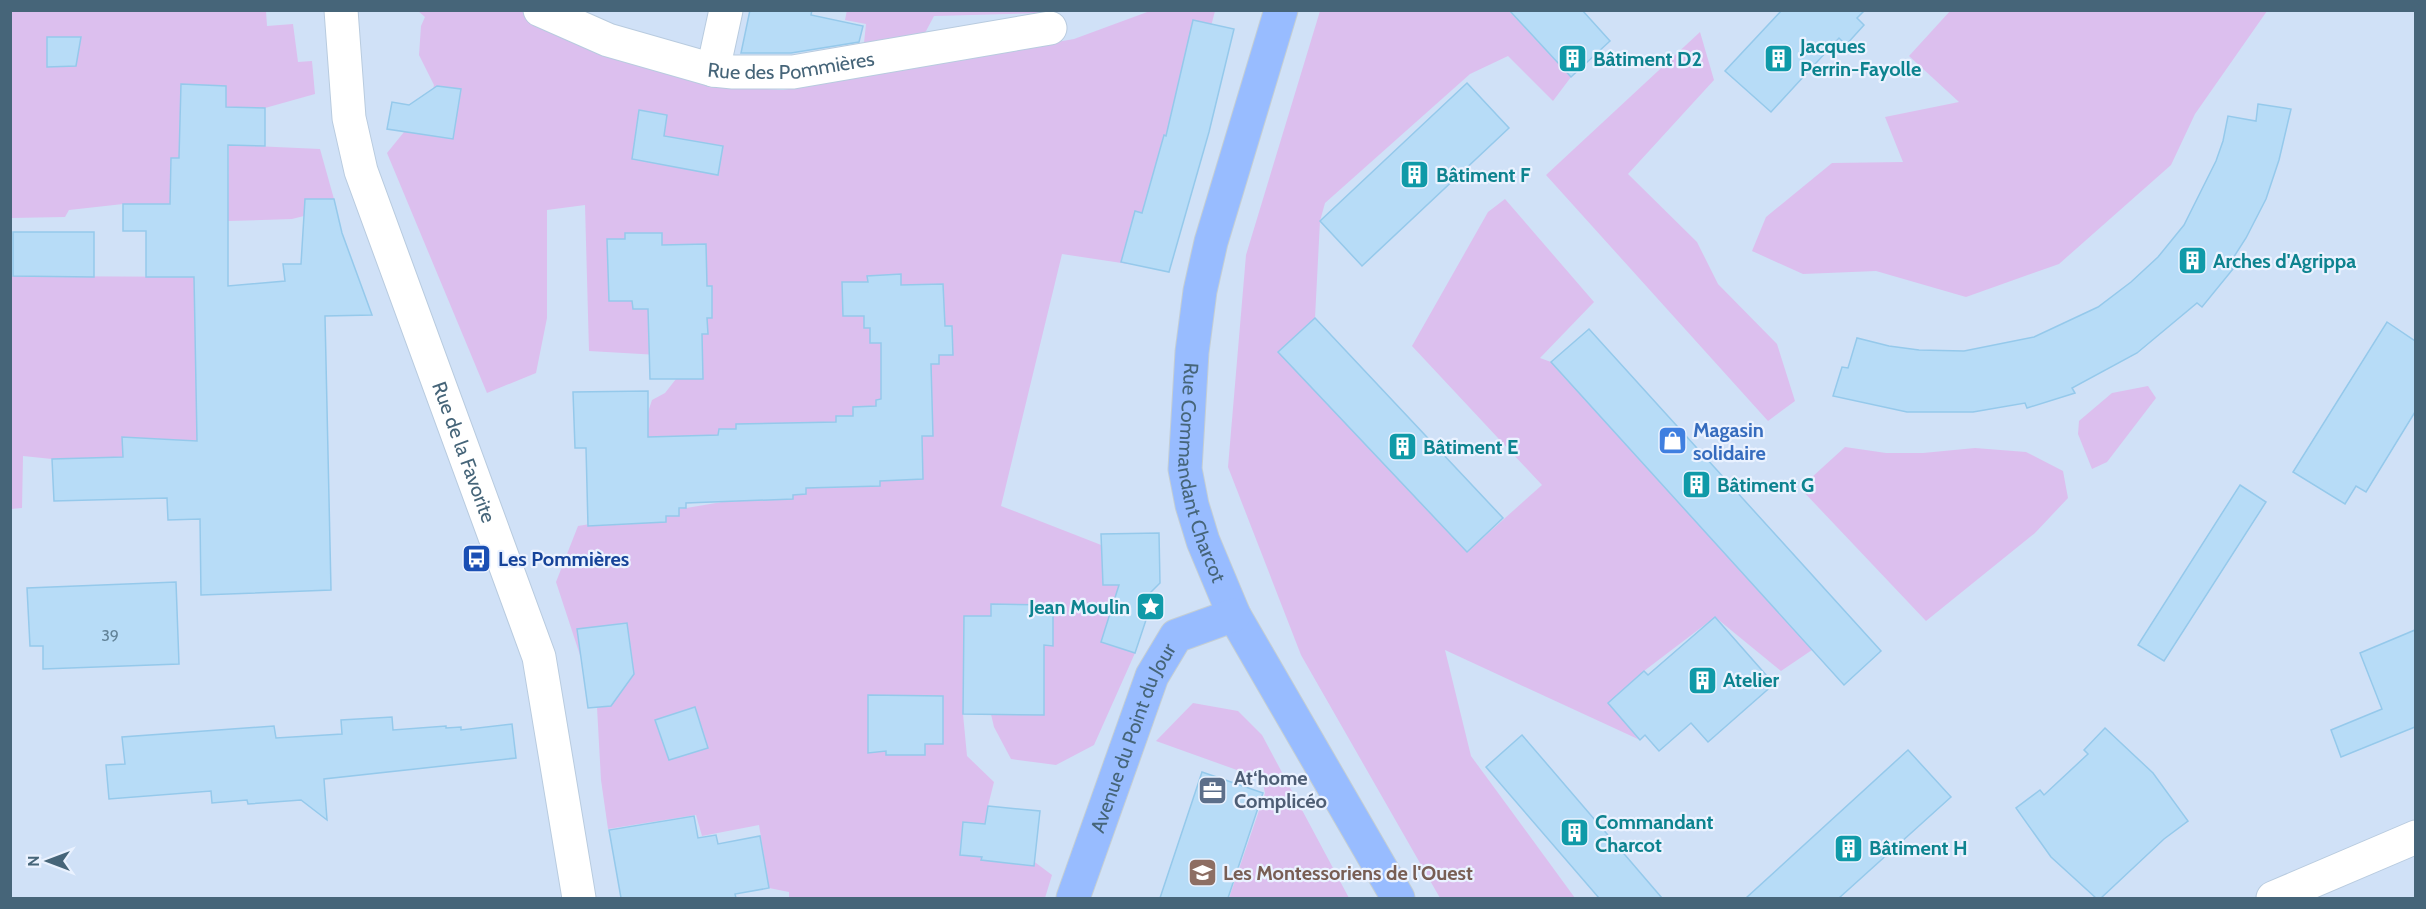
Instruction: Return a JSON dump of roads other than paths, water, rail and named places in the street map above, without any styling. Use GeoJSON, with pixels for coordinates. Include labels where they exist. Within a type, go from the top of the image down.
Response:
{"type":"FeatureCollection","features":[{"type":"Feature","properties":{"kind":"main road","name":"Rue Commandant Charcot"},"geometry":{"type":"LineString","coordinates":[[1281,10],[1211,242],[1200,291],[1192,352],[1185,469],[1200,532],[1234,615],[1398,898]]}},
{"type":"Feature","properties":{"kind":"main road","name":"Avenue du Point du Jour"},"geometry":{"type":"LineString","coordinates":[[1073,898],[1152,676],[1176,636],[1234,615]]}},
{"type":"Feature","properties":{"kind":"street","name":"Rue de la Favorite"},"geometry":{"type":"LineString","coordinates":[[340,10],[349,118],[361,171],[539,657],[579,898]]}},
{"type":"Feature","properties":{"kind":"street","name":"Rue des Pommières"},"geometry":{"type":"LineString","coordinates":[[540,10],[608,40],[713,70],[793,72],[1050,28]]}},
{"type":"Feature","properties":{"kind":"street"},"geometry":{"type":"LineString","coordinates":[[713,70],[726,10]]}},
{"type":"Feature","properties":{"kind":"street"},"geometry":{"type":"LineString","coordinates":[[2272,898],[2415,837]]}},
{"type":"Feature","properties":{"kind":"place","name":"Jacques Perrin-Fayolle"},"geometry":{"type":"Point","coordinates":[1779,58]}},
{"type":"Feature","properties":{"kind":"place","name":"Bâtiment D2"},"geometry":{"type":"Point","coordinates":[1572,59]}},
{"type":"Feature","properties":{"kind":"place","name":"Bâtiment F"},"geometry":{"type":"Point","coordinates":[1415,175]}},
{"type":"Feature","properties":{"kind":"place","name":"Arches d'Agrippa"},"geometry":{"type":"Point","coordinates":[2192,261]}},
{"type":"Feature","properties":{"kind":"place","name":"Magasin solidaire"},"geometry":{"type":"Point","coordinates":[1672,441]}},
{"type":"Feature","properties":{"kind":"place","name":"Bâtiment E"},"geometry":{"type":"Point","coordinates":[1402,447]}},
{"type":"Feature","properties":{"kind":"place","name":"Bâtiment G"},"geometry":{"type":"Point","coordinates":[1696,485]}},
{"type":"Feature","properties":{"kind":"place","name":"Les Pommières"},"geometry":{"type":"Point","coordinates":[477,559]}},
{"type":"Feature","properties":{"kind":"place","name":"Jean Moulin"},"geometry":{"type":"Point","coordinates":[1151,607]}},
{"type":"Feature","properties":{"kind":"place","name":"Atelier"},"geometry":{"type":"Point","coordinates":[1702,680]}},
{"type":"Feature","properties":{"kind":"place","name":"At‘home Complicéo"},"geometry":{"type":"Point","coordinates":[1213,790]}},
{"type":"Feature","properties":{"kind":"place","name":"Commandant Charcot"},"geometry":{"type":"Point","coordinates":[1574,833]}},
{"type":"Feature","properties":{"kind":"place","name":"Bâtiment H"},"geometry":{"type":"Point","coordinates":[1848,848]}},
{"type":"Feature","properties":{"kind":"place","name":"Les Montessoriens de l'Ouest"},"geometry":{"type":"Point","coordinates":[1202,873]}}]}
